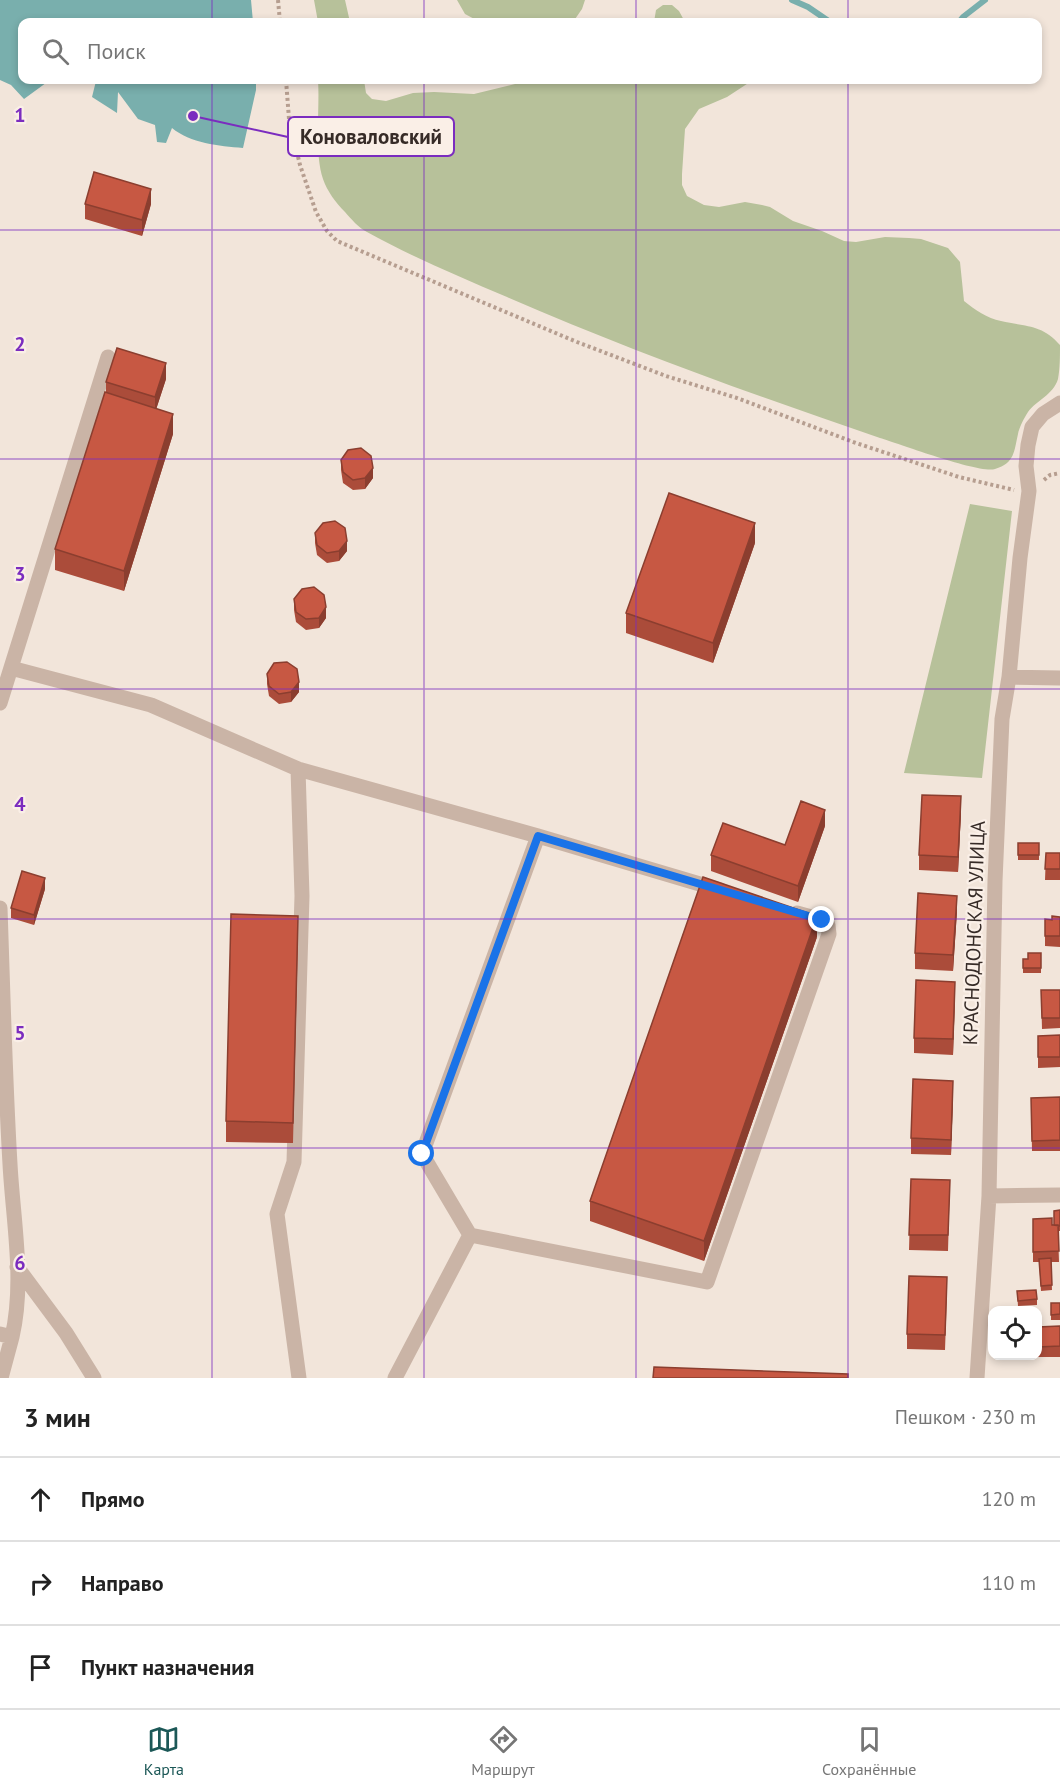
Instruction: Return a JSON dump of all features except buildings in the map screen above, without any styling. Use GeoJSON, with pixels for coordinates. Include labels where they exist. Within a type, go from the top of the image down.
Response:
{"type":"FeatureCollection","features":[{"type":"Feature","properties":{"kind":"street"},"geometry":{"type":"LineString","coordinates":[[0,703],[108,357]]}},
{"type":"Feature","properties":{"kind":"street","name":"КРАСНОДОНСКАЯ УЛИЦА"},"geometry":{"type":"LineString","coordinates":[[977,1378],[988,1196],[995,870],[1002,719],[1009,677],[1029,491],[1026,466],[1032,427],[1043,414],[1060,403]]}},
{"type":"Feature","properties":{"kind":"street"},"geometry":{"type":"LineString","coordinates":[[11,668],[152,705],[298,769],[731,893]]}},
{"type":"Feature","properties":{"kind":"street"},"geometry":{"type":"LineString","coordinates":[[1009,677],[1060,678]]}},
{"type":"Feature","properties":{"kind":"street"},"geometry":{"type":"LineString","coordinates":[[298,769],[302,896],[294,1162],[277,1214],[299,1378]]}},
{"type":"Feature","properties":{"kind":"street"},"geometry":{"type":"LineString","coordinates":[[538,836],[422,1154],[470,1235],[707,1282],[829,934],[828,925],[822,920],[788,910]]}},
{"type":"Feature","properties":{"kind":"street"},"geometry":{"type":"LineString","coordinates":[[0,908],[5,1163],[17,1268],[17,1316],[6,1335],[1,1378]]}},
{"type":"Feature","properties":{"kind":"street"},"geometry":{"type":"LineString","coordinates":[[988,1196],[1060,1195]]}},
{"type":"Feature","properties":{"kind":"street"},"geometry":{"type":"LineString","coordinates":[[395,1378],[470,1235]]}},
{"type":"Feature","properties":{"kind":"street"},"geometry":{"type":"LineString","coordinates":[[17,1268],[66,1333],[94,1378]]}},
{"type":"Feature","properties":{"kind":"path"},"geometry":{"type":"LineString","coordinates":[[278,0],[280,18]]}},
{"type":"Feature","properties":{"kind":"path"},"geometry":{"type":"LineString","coordinates":[[286,84],[289,119],[300,165],[316,212],[327,231],[337,241],[577,342],[666,376],[737,398],[856,443],[959,477],[1006,489],[1029,491]]}},
{"type":"Feature","properties":{"kind":"green space"},"geometry":{"type":"Polygon","coordinates":[[[314,0],[345,0],[349,18],[317,18],[314,0]]]}},
{"type":"Feature","properties":{"kind":"green space"},"geometry":{"type":"Polygon","coordinates":[[[457,0],[585,0],[576,18],[472,18],[465,14],[457,0]]]}},
{"type":"Feature","properties":{"kind":"green space"},"geometry":{"type":"Polygon","coordinates":[[[663,5],[672,5],[683,18],[655,18],[656,10],[663,5]]]}},
{"type":"Feature","properties":{"kind":"green space"},"geometry":{"type":"Polygon","coordinates":[[[318,84],[365,84],[366,93],[372,99],[386,101],[413,93],[474,94],[515,84],[747,84],[727,97],[699,109],[685,129],[682,185],[687,196],[704,205],[719,207],[745,202],[770,207],[793,221],[844,241],[856,242],[885,237],[909,238],[921,239],[948,248],[960,262],[964,301],[991,318],[1033,327],[1047,333],[1060,345],[1058,379],[1049,393],[1026,414],[1010,460],[1002,466],[987,469],[939,458],[692,371],[599,335],[436,266],[384,241],[358,226],[335,201],[323,179],[318,144],[318,84]]]}},
{"type":"Feature","properties":{"kind":"green space"},"geometry":{"type":"Polygon","coordinates":[[[970,504],[1012,511],[982,778],[904,773],[970,504]]]}},
{"type":"Feature","properties":{"kind":"water"},"geometry":{"type":"Polygon","coordinates":[[[0,0],[251,0],[253,18],[18,18],[18,84],[45,84],[24,99],[11,85],[0,80],[0,0]]]}},
{"type":"Feature","properties":{"kind":"water"},"geometry":{"type":"Polygon","coordinates":[[[95,84],[256,84],[243,148],[196,140],[172,128],[166,143],[157,142],[155,125],[138,119],[118,92],[117,113],[92,97],[95,84]]]}},
{"type":"Feature","properties":{"kind":"waterway"},"geometry":{"type":"LineString","coordinates":[[792,0],[824,18]]}},
{"type":"Feature","properties":{"kind":"waterway"},"geometry":{"type":"LineString","coordinates":[[962,18],[985,0]]}},
{"type":"Feature","properties":{"kind":"place","name":"Коноваловский"},"geometry":{"type":"Point","coordinates":[193,116]}},
{"type":"Feature","properties":{"kind":"route"},"geometry":{"type":"LineString","coordinates":[[422,1154],[538,836],[822,920]]}}]}
